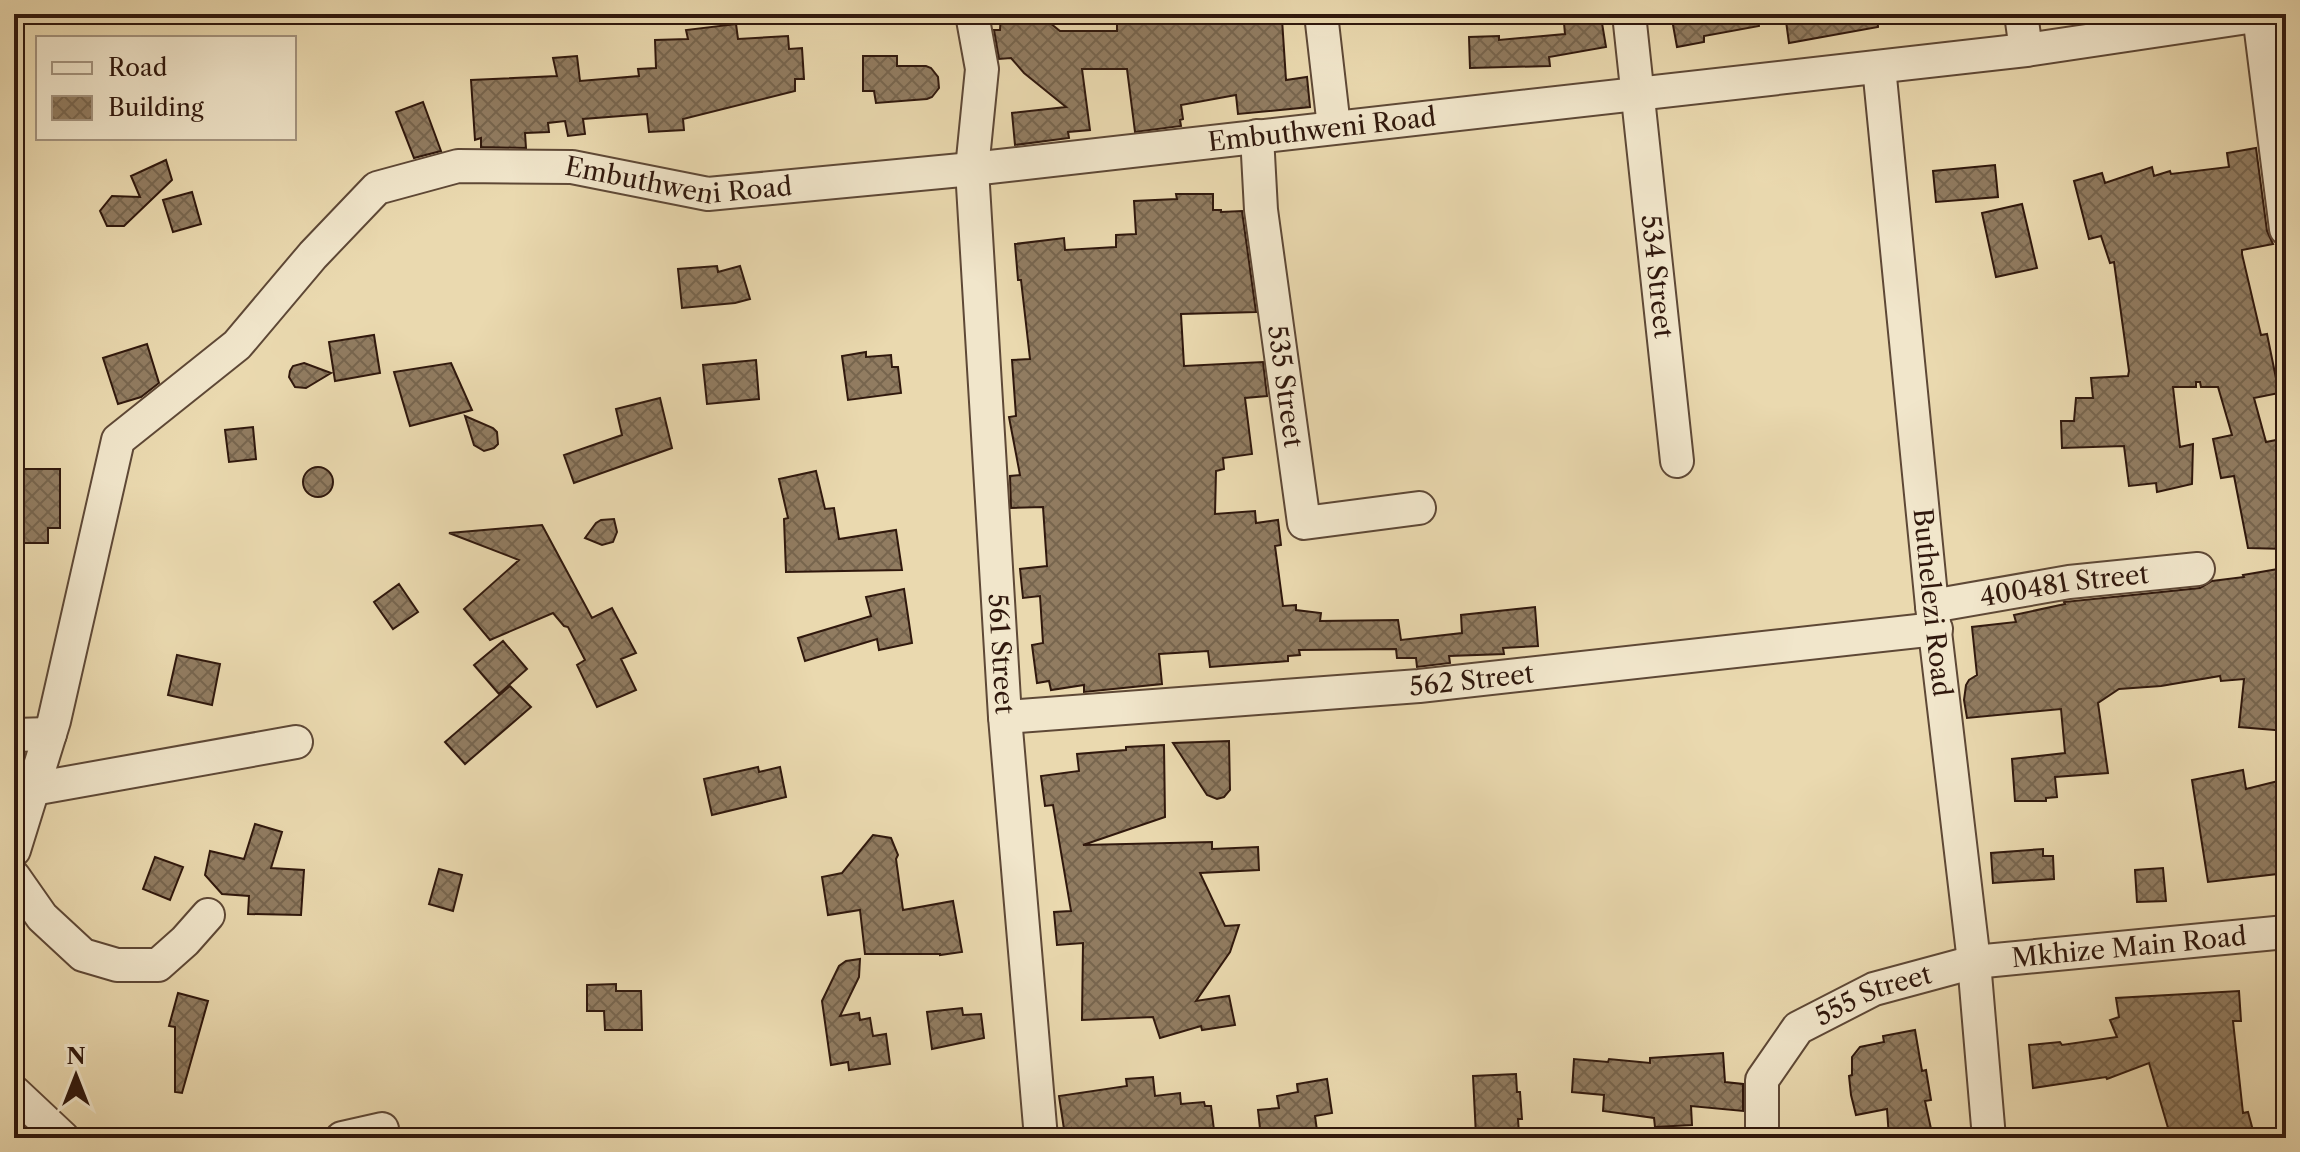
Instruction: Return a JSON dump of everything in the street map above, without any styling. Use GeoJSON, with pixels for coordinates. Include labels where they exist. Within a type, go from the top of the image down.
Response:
{"type":"FeatureCollection","features":[{"type":"Feature","properties":{"kind":"street","name":"561 Street"},"geometry":{"type":"LineString","coordinates":[[972,14],[982,69],[972,169],[1005,717],[1041,1138]]}},
{"type":"Feature","properties":{"kind":"street"},"geometry":{"type":"LineString","coordinates":[[1321,14],[1334,127]]}},
{"type":"Feature","properties":{"kind":"street","name":"534 Street"},"geometry":{"type":"LineString","coordinates":[[1629,14],[1677,461]]}},
{"type":"Feature","properties":{"kind":"street"},"geometry":{"type":"LineString","coordinates":[[2021,14],[2026,50]]}},
{"type":"Feature","properties":{"kind":"street","name":"Embuthweni Road"},"geometry":{"type":"LineString","coordinates":[[50,734],[118,440],[237,345],[313,255],[377,188],[458,166],[572,167],[708,194],[972,169],[1879,67],[2026,50],[2264,15]]}},
{"type":"Feature","properties":{"kind":"street"},"geometry":{"type":"LineString","coordinates":[[2264,15],[2286,229]]}},
{"type":"Feature","properties":{"kind":"street","name":"Buthelezi Road"},"geometry":{"type":"LineString","coordinates":[[1879,67],[1934,618],[1974,962],[1989,1138]]}},
{"type":"Feature","properties":{"kind":"street","name":"535 Street"},"geometry":{"type":"LineString","coordinates":[[1257,136],[1261,210],[1304,523],[1419,508]]}},
{"type":"Feature","properties":{"kind":"street","name":"400481 Street"},"geometry":{"type":"LineString","coordinates":[[1934,618],[2069,582],[2198,569]]}},
{"type":"Feature","properties":{"kind":"street","name":"562 Street"},"geometry":{"type":"LineString","coordinates":[[1005,717],[1419,686],[1934,618]]}},
{"type":"Feature","properties":{"kind":"street"},"geometry":{"type":"LineString","coordinates":[[14,735],[50,734],[14,850]]}},
{"type":"Feature","properties":{"kind":"street"},"geometry":{"type":"LineString","coordinates":[[33,789],[296,742]]}},
{"type":"Feature","properties":{"kind":"street"},"geometry":{"type":"LineString","coordinates":[[14,877],[42,917],[83,955],[117,965],[158,965],[208,915]]}},
{"type":"Feature","properties":{"kind":"street","name":"Mkhize Main Road"},"geometry":{"type":"LineString","coordinates":[[1974,962],[2286,932]]}},
{"type":"Feature","properties":{"kind":"street","name":"555 Street"},"geometry":{"type":"LineString","coordinates":[[1762,1138],[1762,1080],[1798,1028],[1874,989],[1974,962]]}},
{"type":"Feature","properties":{"kind":"street"},"geometry":{"type":"LineString","coordinates":[[14,1092],[63,1138]]}},
{"type":"Feature","properties":{"kind":"street"},"geometry":{"type":"LineString","coordinates":[[342,1138],[382,1129]]}},
{"type":"Feature","properties":{"kind":"building"},"geometry":{"type":"Polygon","coordinates":[[[1001,14],[1045,19],[1060,31],[1117,31],[1117,20],[1150,18],[1149,14],[1236,14],[1237,23],[1282,19],[1286,80],[1307,77],[1310,107],[1238,114],[1236,95],[1181,105],[1181,126],[1135,132],[1127,69],[1082,69],[1090,130],[1068,132],[1069,138],[1015,145],[1012,113],[1066,107],[1024,73],[1011,58],[999,59],[994,30],[1000,30],[1001,14]]]}},
{"type":"Feature","properties":{"kind":"building"},"geometry":{"type":"Polygon","coordinates":[[[1671,14],[1758,14],[1759,26],[1704,36],[1704,42],[1677,47],[1671,14]]]}},
{"type":"Feature","properties":{"kind":"building"},"geometry":{"type":"Polygon","coordinates":[[[1785,14],[1877,14],[1878,27],[1789,43],[1785,14]]]}},
{"type":"Feature","properties":{"kind":"building"},"geometry":{"type":"Polygon","coordinates":[[[1601,17],[1606,47],[1549,57],[1550,66],[1470,68],[1469,37],[1499,36],[1499,40],[1565,34],[1564,23],[1601,17]]]}},
{"type":"Feature","properties":{"kind":"building"},"geometry":{"type":"Polygon","coordinates":[[[736,24],[738,39],[788,36],[789,49],[802,48],[804,79],[795,79],[795,91],[683,119],[684,130],[649,132],[647,114],[583,119],[585,134],[568,136],[565,121],[548,123],[549,132],[525,133],[526,148],[481,147],[481,138],[475,140],[471,80],[557,76],[553,58],[577,56],[580,81],[639,76],[638,69],[656,68],[655,40],[688,39],[686,30],[736,24]]]}},
{"type":"Feature","properties":{"kind":"building"},"geometry":{"type":"Polygon","coordinates":[[[863,56],[897,56],[897,66],[931,68],[938,77],[939,88],[927,99],[876,103],[874,91],[863,91],[863,56]]]}},
{"type":"Feature","properties":{"kind":"building"},"geometry":{"type":"Polygon","coordinates":[[[423,102],[441,151],[414,158],[396,112],[423,102]]]}},
{"type":"Feature","properties":{"kind":"building"},"geometry":{"type":"Polygon","coordinates":[[[2256,148],[2267,231],[2273,244],[2242,250],[2242,254],[2261,335],[2267,334],[2279,393],[2254,398],[2266,442],[2286,438],[2286,549],[2248,548],[2234,476],[2221,478],[2213,439],[2232,435],[2218,387],[2201,387],[2200,382],[2196,382],[2196,387],[2173,387],[2180,447],[2193,444],[2192,484],[2157,492],[2156,483],[2129,486],[2124,446],[2062,448],[2061,421],[2074,421],[2076,398],[2093,398],[2091,378],[2128,376],[2129,371],[2114,262],[2110,263],[2101,236],[2089,239],[2074,181],[2102,173],[2105,183],[2152,167],[2154,176],[2170,171],[2171,174],[2229,167],[2227,153],[2256,148]]]}},
{"type":"Feature","properties":{"kind":"building"},"geometry":{"type":"Polygon","coordinates":[[[166,160],[172,180],[124,226],[107,226],[100,211],[112,196],[140,197],[131,176],[166,160]]]}},
{"type":"Feature","properties":{"kind":"building"},"geometry":{"type":"Polygon","coordinates":[[[1995,165],[1998,197],[1936,202],[1933,171],[1995,165]]]}},
{"type":"Feature","properties":{"kind":"building"},"geometry":{"type":"Polygon","coordinates":[[[192,192],[201,224],[173,232],[163,200],[192,192]]]}},
{"type":"Feature","properties":{"kind":"building"},"geometry":{"type":"Polygon","coordinates":[[[1176,194],[1213,194],[1213,210],[1242,211],[1256,312],[1181,314],[1184,366],[1263,362],[1267,396],[1245,398],[1252,454],[1223,458],[1224,469],[1216,471],[1215,514],[1255,511],[1256,523],[1278,520],[1281,545],[1275,546],[1283,606],[1296,605],[1296,610],[1321,613],[1320,621],[1398,620],[1401,640],[1462,633],[1461,615],[1535,607],[1538,646],[1503,648],[1504,654],[1449,656],[1450,663],[1417,667],[1416,658],[1397,658],[1396,649],[1299,650],[1300,655],[1288,656],[1288,661],[1210,667],[1208,651],[1159,654],[1162,684],[1084,692],[1084,685],[1051,690],[1049,681],[1037,683],[1032,645],[1043,643],[1040,596],[1023,598],[1020,569],[1047,566],[1043,507],[1011,508],[1010,476],[1020,475],[1009,417],[1016,416],[1012,360],[1030,359],[1015,244],[1064,238],[1065,250],[1116,247],[1116,235],[1136,234],[1134,201],[1177,199],[1176,194]]]}},
{"type":"Feature","properties":{"kind":"building"},"geometry":{"type":"Polygon","coordinates":[[[2022,204],[2037,268],[1996,277],[1982,213],[2022,204]]]}},
{"type":"Feature","properties":{"kind":"building"},"geometry":{"type":"Polygon","coordinates":[[[717,266],[718,272],[740,266],[750,299],[682,308],[678,269],[717,266]]]}},
{"type":"Feature","properties":{"kind":"building"},"geometry":{"type":"Polygon","coordinates":[[[374,335],[380,373],[335,381],[329,342],[374,335]]]}},
{"type":"Feature","properties":{"kind":"building"},"geometry":{"type":"Polygon","coordinates":[[[147,344],[159,383],[141,397],[118,404],[103,358],[147,344]]]}},
{"type":"Feature","properties":{"kind":"building"},"geometry":{"type":"Polygon","coordinates":[[[866,352],[866,357],[891,355],[892,367],[898,367],[901,393],[848,400],[842,356],[866,352]]]}},
{"type":"Feature","properties":{"kind":"building"},"geometry":{"type":"Polygon","coordinates":[[[756,360],[759,399],[707,404],[703,365],[756,360]]]}},
{"type":"Feature","properties":{"kind":"building"},"geometry":{"type":"Polygon","coordinates":[[[304,363],[331,373],[306,388],[295,387],[289,377],[290,371],[293,366],[304,363]]]}},
{"type":"Feature","properties":{"kind":"building"},"geometry":{"type":"Polygon","coordinates":[[[451,363],[472,410],[410,426],[394,372],[451,363]]]}},
{"type":"Feature","properties":{"kind":"building"},"geometry":{"type":"Polygon","coordinates":[[[660,398],[672,448],[574,483],[564,455],[622,435],[616,409],[660,398]]]}},
{"type":"Feature","properties":{"kind":"building"},"geometry":{"type":"Polygon","coordinates":[[[465,416],[493,428],[497,432],[498,444],[484,451],[474,445],[465,416]]]}},
{"type":"Feature","properties":{"kind":"building"},"geometry":{"type":"Polygon","coordinates":[[[253,427],[256,459],[229,462],[225,430],[253,427]]]}},
{"type":"Feature","properties":{"kind":"building"},"geometry":{"type":"Polygon","coordinates":[[[318,467],[324,468],[332,476],[332,488],[324,496],[318,497],[312,496],[304,488],[303,482],[304,476],[312,468],[318,467]]]}},
{"type":"Feature","properties":{"kind":"building"},"geometry":{"type":"Polygon","coordinates":[[[14,469],[60,469],[60,528],[48,528],[48,543],[17,543],[14,469]]]}},
{"type":"Feature","properties":{"kind":"building"},"geometry":{"type":"Polygon","coordinates":[[[816,471],[825,509],[834,508],[839,539],[896,530],[902,570],[786,572],[784,519],[788,518],[779,479],[816,471]]]}},
{"type":"Feature","properties":{"kind":"building"},"geometry":{"type":"Polygon","coordinates":[[[614,519],[617,532],[613,542],[602,545],[585,538],[596,523],[614,519]]]}},
{"type":"Feature","properties":{"kind":"building"},"geometry":{"type":"Polygon","coordinates":[[[542,525],[592,618],[612,608],[636,653],[621,659],[636,690],[597,707],[577,665],[585,660],[568,627],[553,613],[490,640],[464,609],[519,560],[449,533],[542,525]]]}},
{"type":"Feature","properties":{"kind":"building"},"geometry":{"type":"Polygon","coordinates":[[[2284,568],[2286,731],[2239,727],[2244,679],[2221,681],[2220,676],[2119,689],[2098,703],[2108,773],[2055,777],[2057,797],[2046,798],[2046,801],[2015,801],[2012,759],[2065,753],[2061,709],[1967,718],[1964,700],[1966,685],[1977,675],[1972,627],[2016,622],[2014,615],[2064,602],[2200,588],[2212,581],[2284,568]]]}},
{"type":"Feature","properties":{"kind":"building"},"geometry":{"type":"Polygon","coordinates":[[[399,584],[418,612],[393,629],[374,602],[399,584]]]}},
{"type":"Feature","properties":{"kind":"building"},"geometry":{"type":"Polygon","coordinates":[[[904,589],[912,643],[879,650],[877,639],[805,661],[798,638],[871,616],[866,597],[904,589]]]}},
{"type":"Feature","properties":{"kind":"building"},"geometry":{"type":"Polygon","coordinates":[[[503,641],[527,669],[499,694],[474,665],[503,641]]]}},
{"type":"Feature","properties":{"kind":"building"},"geometry":{"type":"Polygon","coordinates":[[[177,655],[220,664],[212,705],[168,695],[177,655]]]}},
{"type":"Feature","properties":{"kind":"building"},"geometry":{"type":"Polygon","coordinates":[[[510,686],[531,707],[465,764],[445,742],[510,686]]]}},
{"type":"Feature","properties":{"kind":"building"},"geometry":{"type":"Polygon","coordinates":[[[1229,741],[1230,790],[1217,799],[1207,795],[1173,743],[1229,741]]]}},
{"type":"Feature","properties":{"kind":"building"},"geometry":{"type":"Polygon","coordinates":[[[1164,745],[1165,817],[1083,845],[1212,842],[1212,849],[1258,847],[1259,870],[1200,873],[1225,926],[1239,925],[1230,952],[1196,1001],[1229,996],[1235,1025],[1202,1030],[1201,1026],[1160,1038],[1153,1017],[1082,1020],[1083,943],[1057,945],[1054,912],[1071,911],[1053,805],[1045,806],[1041,776],[1079,771],[1077,754],[1164,745]]]}},
{"type":"Feature","properties":{"kind":"building"},"geometry":{"type":"Polygon","coordinates":[[[758,767],[759,772],[780,767],[786,797],[712,815],[704,779],[758,767]]]}},
{"type":"Feature","properties":{"kind":"building"},"geometry":{"type":"Polygon","coordinates":[[[2243,770],[2246,789],[2286,779],[2286,873],[2208,882],[2192,780],[2243,770]]]}},
{"type":"Feature","properties":{"kind":"building"},"geometry":{"type":"Polygon","coordinates":[[[255,824],[282,832],[271,868],[304,870],[301,915],[248,914],[249,896],[222,894],[205,875],[210,851],[244,859],[255,824]]]}},
{"type":"Feature","properties":{"kind":"building"},"geometry":{"type":"Polygon","coordinates":[[[873,835],[891,838],[898,855],[903,910],[953,901],[962,952],[940,955],[865,954],[860,910],[828,915],[822,877],[842,873],[873,835]]]}},
{"type":"Feature","properties":{"kind":"building"},"geometry":{"type":"Polygon","coordinates":[[[2043,849],[2043,856],[2053,856],[2054,879],[1993,883],[1991,853],[2043,849]]]}},
{"type":"Feature","properties":{"kind":"building"},"geometry":{"type":"Polygon","coordinates":[[[155,857],[183,867],[170,900],[143,889],[155,857]]]}},
{"type":"Feature","properties":{"kind":"building"},"geometry":{"type":"Polygon","coordinates":[[[2163,868],[2166,901],[2137,902],[2135,870],[2163,868]]]}},
{"type":"Feature","properties":{"kind":"building"},"geometry":{"type":"Polygon","coordinates":[[[439,869],[462,875],[453,911],[429,904],[439,869]]]}},
{"type":"Feature","properties":{"kind":"building"},"geometry":{"type":"Polygon","coordinates":[[[860,959],[859,977],[840,1016],[859,1013],[860,1020],[870,1018],[873,1036],[886,1034],[890,1064],[849,1070],[848,1062],[831,1065],[822,1001],[839,966],[846,961],[860,959]]]}},
{"type":"Feature","properties":{"kind":"building"},"geometry":{"type":"Polygon","coordinates":[[[616,984],[616,991],[641,991],[642,1030],[605,1030],[604,1011],[587,1011],[587,985],[616,984]]]}},
{"type":"Feature","properties":{"kind":"building"},"geometry":{"type":"Polygon","coordinates":[[[2239,991],[2241,1021],[2233,1021],[2243,1113],[2248,1112],[2255,1138],[2171,1138],[2149,1063],[2107,1079],[2033,1088],[2029,1045],[2060,1042],[2062,1045],[2117,1037],[2110,1020],[2119,1017],[2116,998],[2239,991]]]}},
{"type":"Feature","properties":{"kind":"building"},"geometry":{"type":"Polygon","coordinates":[[[178,993],[208,1001],[182,1093],[175,1092],[175,1027],[169,1026],[178,993]]]}},
{"type":"Feature","properties":{"kind":"building"},"geometry":{"type":"Polygon","coordinates":[[[962,1008],[963,1015],[981,1014],[984,1038],[932,1049],[927,1012],[962,1008]]]}},
{"type":"Feature","properties":{"kind":"building"},"geometry":{"type":"Polygon","coordinates":[[[1915,1030],[1931,1100],[1925,1101],[1933,1138],[1889,1138],[1887,1109],[1856,1115],[1849,1076],[1852,1075],[1852,1057],[1860,1047],[1884,1042],[1883,1036],[1915,1030]]]}},
{"type":"Feature","properties":{"kind":"building"},"geometry":{"type":"Polygon","coordinates":[[[1723,1053],[1725,1082],[1743,1084],[1743,1111],[1691,1106],[1692,1125],[1655,1127],[1654,1118],[1603,1111],[1604,1095],[1572,1092],[1574,1059],[1650,1063],[1650,1058],[1723,1053]]]}},
{"type":"Feature","properties":{"kind":"building"},"geometry":{"type":"Polygon","coordinates":[[[1516,1074],[1522,1119],[1518,1119],[1519,1134],[1476,1136],[1473,1076],[1516,1074]]]}},
{"type":"Feature","properties":{"kind":"building"},"geometry":{"type":"Polygon","coordinates":[[[1153,1077],[1155,1096],[1180,1093],[1181,1104],[1204,1102],[1205,1106],[1211,1106],[1215,1138],[1072,1138],[1071,1128],[1064,1129],[1059,1096],[1127,1086],[1126,1079],[1153,1077]]]}},
{"type":"Feature","properties":{"kind":"building"},"geometry":{"type":"Polygon","coordinates":[[[1327,1079],[1332,1113],[1315,1116],[1318,1138],[1261,1138],[1258,1110],[1279,1108],[1277,1096],[1298,1092],[1297,1084],[1327,1079]]]}}]}
